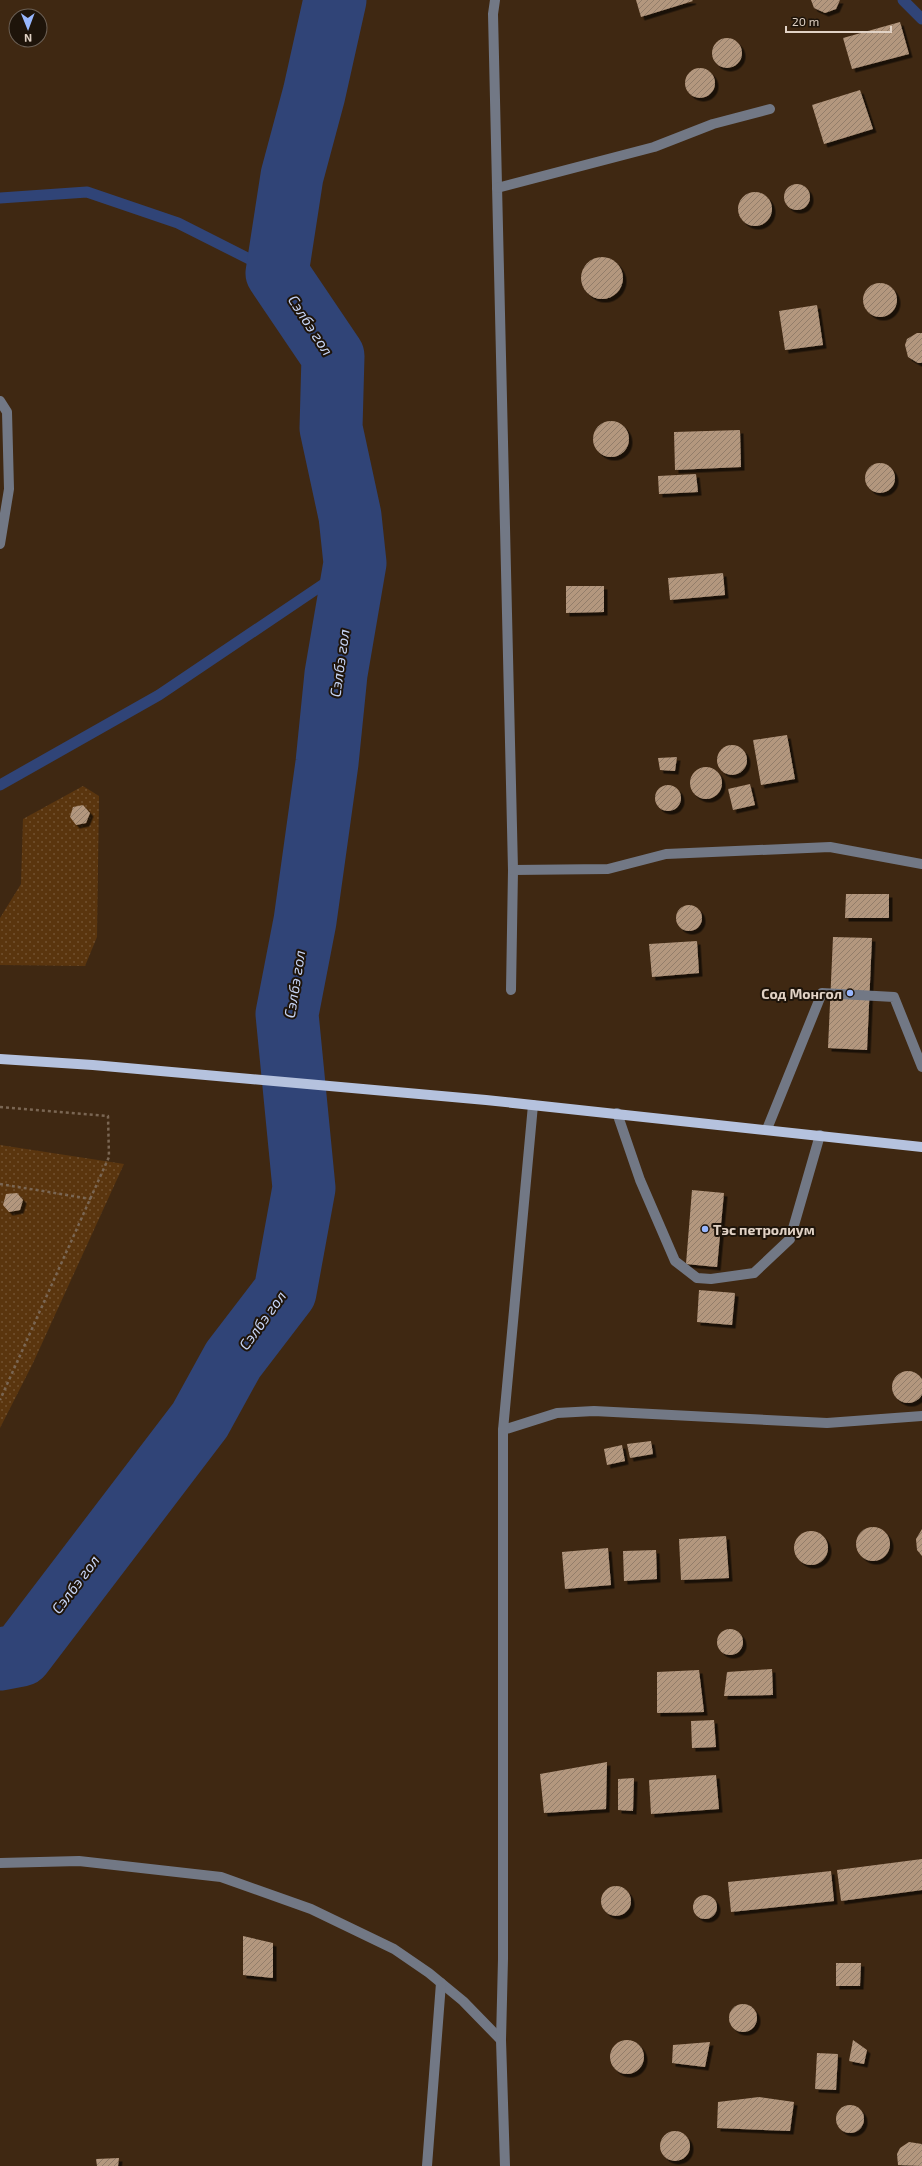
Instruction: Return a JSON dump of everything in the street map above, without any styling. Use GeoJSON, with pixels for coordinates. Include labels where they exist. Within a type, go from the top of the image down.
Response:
{"type":"FeatureCollection","features":[{"type":"Feature","properties":{"kind":"main road"},"geometry":{"type":"LineString","coordinates":[[0,1059],[93,1065],[486,1100],[767,1129],[922,1147]]}},
{"type":"Feature","properties":{"kind":"street"},"geometry":{"type":"LineString","coordinates":[[495,0],[493,14],[513,870],[511,990]]}},
{"type":"Feature","properties":{"kind":"street"},"geometry":{"type":"LineString","coordinates":[[497,188],[654,147],[713,124],[770,109]]}},
{"type":"Feature","properties":{"kind":"street"},"geometry":{"type":"LineString","coordinates":[[0,401],[7,412],[9,489],[0,544]]}},
{"type":"Feature","properties":{"kind":"street"},"geometry":{"type":"LineString","coordinates":[[513,870],[608,869],[666,854],[830,847],[922,864]]}},
{"type":"Feature","properties":{"kind":"street"},"geometry":{"type":"LineString","coordinates":[[767,1129],[822,993],[894,997],[922,1067]]}},
{"type":"Feature","properties":{"kind":"street"},"geometry":{"type":"LineString","coordinates":[[505,2166],[501,2040],[503,1959],[503,1430],[533,1105]]}},
{"type":"Feature","properties":{"kind":"street"},"geometry":{"type":"LineString","coordinates":[[617,1113],[640,1180],[675,1261],[697,1278],[711,1279],[754,1273],[790,1239],[820,1135]]}},
{"type":"Feature","properties":{"kind":"street"},"geometry":{"type":"LineString","coordinates":[[503,1430],[557,1413],[594,1410],[827,1423],[922,1416]]}},
{"type":"Feature","properties":{"kind":"street"},"geometry":{"type":"LineString","coordinates":[[0,1863],[78,1861],[221,1877],[311,1909],[394,1949],[429,1972],[463,2001],[501,2040]]}},
{"type":"Feature","properties":{"kind":"street"},"geometry":{"type":"LineString","coordinates":[[427,2166],[441,1983]]}},
{"type":"Feature","properties":{"kind":"path"},"geometry":{"type":"LineString","coordinates":[[0,1107],[108,1116],[109,1157],[0,1400]]}},
{"type":"Feature","properties":{"kind":"path"},"geometry":{"type":"LineString","coordinates":[[0,1184],[91,1199]]}},
{"type":"Feature","properties":{"kind":"shaded area"},"geometry":{"type":"Polygon","coordinates":[[[83,786],[99,796],[97,937],[85,966],[0,965],[0,918],[21,884],[23,819],[83,786]]]}},
{"type":"Feature","properties":{"kind":"shaded area"},"geometry":{"type":"Polygon","coordinates":[[[0,1145],[124,1164],[33,1363],[0,1428],[0,1145]]]}},
{"type":"Feature","properties":{"kind":"building"},"geometry":{"type":"Polygon","coordinates":[[[636,0],[692,0],[693,1],[641,17],[636,0]]]}},
{"type":"Feature","properties":{"kind":"building"},"geometry":{"type":"Polygon","coordinates":[[[811,0],[840,0],[836,9],[825,13],[814,8],[811,0]]]}},
{"type":"Feature","properties":{"kind":"building"},"geometry":{"type":"Polygon","coordinates":[[[900,22],[909,54],[852,69],[843,38],[900,22]]]}},
{"type":"Feature","properties":{"kind":"building"},"geometry":{"type":"Polygon","coordinates":[[[727,38],[738,42],[742,53],[738,64],[727,68],[716,64],[712,53],[716,42],[727,38]]]}},
{"type":"Feature","properties":{"kind":"building"},"geometry":{"type":"Polygon","coordinates":[[[700,68],[706,69],[714,77],[714,89],[706,97],[700,98],[694,97],[686,89],[685,83],[686,77],[694,69],[700,68]]]}},
{"type":"Feature","properties":{"kind":"building"},"geometry":{"type":"Polygon","coordinates":[[[860,90],[873,129],[824,144],[812,105],[860,90]]]}},
{"type":"Feature","properties":{"kind":"building"},"geometry":{"type":"Polygon","coordinates":[[[797,184],[806,188],[810,197],[806,206],[797,210],[788,206],[784,197],[788,188],[797,184]]]}},
{"type":"Feature","properties":{"kind":"building"},"geometry":{"type":"Polygon","coordinates":[[[752,192],[758,192],[767,197],[771,203],[771,215],[767,221],[758,226],[752,226],[743,221],[738,212],[738,206],[743,197],[752,192]]]}},
{"type":"Feature","properties":{"kind":"building"},"geometry":{"type":"Polygon","coordinates":[[[602,257],[617,263],[623,278],[617,293],[602,299],[587,293],[581,278],[587,263],[602,257]]]}},
{"type":"Feature","properties":{"kind":"building"},"geometry":{"type":"Polygon","coordinates":[[[883,283],[892,288],[896,293],[896,307],[892,312],[887,316],[877,317],[873,316],[864,307],[863,297],[864,293],[873,284],[883,283]]]}},
{"type":"Feature","properties":{"kind":"building"},"geometry":{"type":"Polygon","coordinates":[[[817,305],[823,345],[785,350],[779,311],[817,305]]]}},
{"type":"Feature","properties":{"kind":"building"},"geometry":{"type":"Polygon","coordinates":[[[917,333],[922,333],[922,363],[918,363],[908,357],[905,345],[907,339],[917,333]]]}},
{"type":"Feature","properties":{"kind":"building"},"geometry":{"type":"Polygon","coordinates":[[[615,421],[624,426],[628,432],[628,446],[624,452],[615,457],[607,457],[598,452],[594,446],[593,435],[598,426],[604,422],[615,421]]]}},
{"type":"Feature","properties":{"kind":"building"},"geometry":{"type":"Polygon","coordinates":[[[740,430],[741,467],[675,470],[674,432],[740,430]]]}},
{"type":"Feature","properties":{"kind":"building"},"geometry":{"type":"Polygon","coordinates":[[[880,463],[891,467],[895,478],[891,489],[880,493],[869,489],[865,478],[869,467],[880,463]]]}},
{"type":"Feature","properties":{"kind":"building"},"geometry":{"type":"Polygon","coordinates":[[[696,474],[698,492],[659,494],[658,476],[696,474]]]}},
{"type":"Feature","properties":{"kind":"building"},"geometry":{"type":"Polygon","coordinates":[[[723,573],[725,595],[670,600],[668,578],[723,573]]]}},
{"type":"Feature","properties":{"kind":"building"},"geometry":{"type":"Polygon","coordinates":[[[566,586],[604,586],[604,612],[566,613],[566,586]]]}},
{"type":"Feature","properties":{"kind":"building"},"geometry":{"type":"Polygon","coordinates":[[[787,735],[795,779],[761,785],[753,740],[787,735]]]}},
{"type":"Feature","properties":{"kind":"building"},"geometry":{"type":"Polygon","coordinates":[[[732,745],[738,746],[746,754],[746,766],[738,774],[732,775],[726,774],[718,766],[717,760],[718,754],[726,746],[732,745]]]}},
{"type":"Feature","properties":{"kind":"building"},"geometry":{"type":"Polygon","coordinates":[[[677,757],[675,771],[660,770],[658,758],[677,757]]]}},
{"type":"Feature","properties":{"kind":"building"},"geometry":{"type":"Polygon","coordinates":[[[706,767],[712,768],[719,774],[722,783],[721,789],[715,796],[706,799],[700,798],[693,792],[690,783],[691,777],[697,770],[706,767]]]}},
{"type":"Feature","properties":{"kind":"building"},"geometry":{"type":"Polygon","coordinates":[[[750,784],[755,805],[733,810],[728,789],[750,784]]]}},
{"type":"Feature","properties":{"kind":"building"},"geometry":{"type":"Polygon","coordinates":[[[668,785],[677,789],[681,798],[677,807],[668,811],[659,807],[655,798],[659,789],[668,785]]]}},
{"type":"Feature","properties":{"kind":"building"},"geometry":{"type":"Polygon","coordinates":[[[83,805],[90,813],[86,823],[76,825],[70,817],[73,807],[83,805]]]}},
{"type":"Feature","properties":{"kind":"building"},"geometry":{"type":"Polygon","coordinates":[[[846,894],[889,894],[889,918],[845,918],[846,894]]]}},
{"type":"Feature","properties":{"kind":"building"},"geometry":{"type":"Polygon","coordinates":[[[689,905],[698,909],[702,918],[698,927],[689,931],[680,927],[676,918],[680,909],[689,905]]]}},
{"type":"Feature","properties":{"kind":"building","name":"Сод Монгол"},"geometry":{"type":"Polygon","coordinates":[[[833,937],[872,938],[867,1050],[828,1048],[833,937]]]}},
{"type":"Feature","properties":{"kind":"building"},"geometry":{"type":"Polygon","coordinates":[[[697,941],[699,973],[652,977],[649,944],[697,941]]]}},
{"type":"Feature","properties":{"kind":"building","name":"Тэс петролиум"},"geometry":{"type":"Polygon","coordinates":[[[692,1190],[724,1193],[717,1267],[686,1264],[692,1190]]]}},
{"type":"Feature","properties":{"kind":"building"},"geometry":{"type":"Polygon","coordinates":[[[17,1193],[23,1200],[20,1210],[9,1212],[3,1205],[6,1194],[17,1193]]]}},
{"type":"Feature","properties":{"kind":"building"},"geometry":{"type":"Polygon","coordinates":[[[699,1290],[735,1293],[732,1325],[697,1322],[699,1290]]]}},
{"type":"Feature","properties":{"kind":"building"},"geometry":{"type":"Polygon","coordinates":[[[908,1371],[914,1372],[921,1378],[924,1387],[923,1393],[917,1400],[908,1403],[902,1402],[895,1396],[892,1387],[893,1381],[899,1374],[908,1371]]]}},
{"type":"Feature","properties":{"kind":"building"},"geometry":{"type":"Polygon","coordinates":[[[651,1441],[653,1454],[630,1458],[627,1444],[651,1441]]]}},
{"type":"Feature","properties":{"kind":"building"},"geometry":{"type":"Polygon","coordinates":[[[622,1445],[625,1461],[607,1465],[604,1449],[622,1445]]]}},
{"type":"Feature","properties":{"kind":"building"},"geometry":{"type":"Polygon","coordinates":[[[870,1527],[876,1527],[885,1532],[889,1538],[889,1550],[885,1556],[876,1561],[870,1561],[861,1556],[856,1547],[856,1541],[861,1532],[870,1527]]]}},
{"type":"Feature","properties":{"kind":"building"},"geometry":{"type":"Polygon","coordinates":[[[922,1529],[922,1556],[917,1550],[916,1539],[922,1529]]]}},
{"type":"Feature","properties":{"kind":"building"},"geometry":{"type":"Polygon","coordinates":[[[808,1531],[814,1531],[823,1536],[827,1542],[827,1554],[823,1560],[814,1565],[808,1565],[799,1560],[794,1551],[794,1545],[799,1536],[808,1531]]]}},
{"type":"Feature","properties":{"kind":"building"},"geometry":{"type":"Polygon","coordinates":[[[726,1536],[729,1578],[681,1580],[679,1539],[726,1536]]]}},
{"type":"Feature","properties":{"kind":"building"},"geometry":{"type":"Polygon","coordinates":[[[608,1548],[611,1585],[565,1589],[562,1552],[608,1548]]]}},
{"type":"Feature","properties":{"kind":"building"},"geometry":{"type":"Polygon","coordinates":[[[656,1550],[657,1579],[624,1581],[623,1551],[656,1550]]]}},
{"type":"Feature","properties":{"kind":"building"},"geometry":{"type":"Polygon","coordinates":[[[730,1629],[739,1633],[743,1642],[739,1651],[730,1655],[721,1651],[717,1642],[721,1633],[730,1629]]]}},
{"type":"Feature","properties":{"kind":"building"},"geometry":{"type":"Polygon","coordinates":[[[772,1669],[773,1695],[724,1696],[727,1672],[772,1669]]]}},
{"type":"Feature","properties":{"kind":"building"},"geometry":{"type":"Polygon","coordinates":[[[699,1670],[704,1712],[657,1713],[657,1672],[699,1670]]]}},
{"type":"Feature","properties":{"kind":"building"},"geometry":{"type":"Polygon","coordinates":[[[714,1720],[716,1747],[692,1748],[691,1721],[714,1720]]]}},
{"type":"Feature","properties":{"kind":"building"},"geometry":{"type":"Polygon","coordinates":[[[607,1762],[606,1809],[544,1813],[540,1774],[607,1762]]]}},
{"type":"Feature","properties":{"kind":"building"},"geometry":{"type":"Polygon","coordinates":[[[716,1775],[719,1809],[651,1814],[649,1780],[716,1775]]]}},
{"type":"Feature","properties":{"kind":"building"},"geometry":{"type":"Polygon","coordinates":[[[634,1778],[633,1811],[618,1810],[618,1779],[634,1778]]]}},
{"type":"Feature","properties":{"kind":"building"},"geometry":{"type":"Polygon","coordinates":[[[922,1859],[922,1890],[841,1901],[837,1870],[922,1859]]]}},
{"type":"Feature","properties":{"kind":"building"},"geometry":{"type":"Polygon","coordinates":[[[831,1871],[834,1901],[731,1912],[728,1882],[831,1871]]]}},
{"type":"Feature","properties":{"kind":"building"},"geometry":{"type":"Polygon","coordinates":[[[616,1886],[622,1887],[630,1895],[630,1907],[622,1915],[616,1916],[610,1915],[602,1907],[601,1901],[602,1895],[610,1887],[616,1886]]]}},
{"type":"Feature","properties":{"kind":"building"},"geometry":{"type":"Polygon","coordinates":[[[705,1895],[710,1896],[716,1902],[716,1912],[710,1918],[705,1919],[700,1918],[694,1912],[693,1907],[694,1902],[700,1896],[705,1895]]]}},
{"type":"Feature","properties":{"kind":"building"},"geometry":{"type":"Polygon","coordinates":[[[243,1936],[273,1943],[273,1978],[243,1975],[243,1936]]]}},
{"type":"Feature","properties":{"kind":"building"},"geometry":{"type":"Polygon","coordinates":[[[836,1963],[861,1963],[860,1986],[836,1986],[836,1963]]]}},
{"type":"Feature","properties":{"kind":"building"},"geometry":{"type":"Polygon","coordinates":[[[743,2004],[749,2005],[753,2008],[756,2012],[756,2024],[753,2028],[749,2031],[743,2032],[737,2031],[733,2028],[730,2024],[729,2018],[730,2012],[733,2008],[737,2005],[743,2004]]]}},
{"type":"Feature","properties":{"kind":"building"},"geometry":{"type":"Polygon","coordinates":[[[627,2040],[633,2041],[639,2045],[643,2051],[643,2063],[639,2069],[633,2073],[627,2074],[621,2073],[615,2069],[611,2063],[610,2057],[611,2051],[615,2045],[621,2041],[627,2040]]]}},
{"type":"Feature","properties":{"kind":"building"},"geometry":{"type":"Polygon","coordinates":[[[853,2040],[867,2050],[864,2064],[849,2061],[853,2040]]]}},
{"type":"Feature","properties":{"kind":"building"},"geometry":{"type":"Polygon","coordinates":[[[710,2042],[705,2067],[672,2063],[673,2045],[710,2042]]]}},
{"type":"Feature","properties":{"kind":"building"},"geometry":{"type":"Polygon","coordinates":[[[817,2053],[838,2054],[836,2090],[815,2089],[817,2053]]]}},
{"type":"Feature","properties":{"kind":"building"},"geometry":{"type":"Polygon","coordinates":[[[759,2097],[794,2102],[790,2131],[717,2128],[718,2102],[759,2097]]]}},
{"type":"Feature","properties":{"kind":"building"},"geometry":{"type":"Polygon","coordinates":[[[850,2105],[860,2109],[864,2119],[860,2129],[850,2133],[840,2129],[836,2119],[840,2109],[850,2105]]]}},
{"type":"Feature","properties":{"kind":"building"},"geometry":{"type":"Polygon","coordinates":[[[675,2131],[681,2132],[689,2140],[689,2152],[681,2160],[675,2161],[669,2160],[661,2152],[660,2146],[661,2140],[669,2132],[675,2131]]]}},
{"type":"Feature","properties":{"kind":"building"},"geometry":{"type":"Polygon","coordinates":[[[909,2142],[922,2144],[922,2166],[898,2165],[897,2154],[900,2148],[909,2142]]]}},
{"type":"Feature","properties":{"kind":"building"},"geometry":{"type":"Polygon","coordinates":[[[119,2158],[118,2166],[97,2166],[96,2159],[119,2158]]]}},
{"type":"Feature","properties":{"kind":"waterway","name":"Сэлбэ гол"},"geometry":{"type":"LineString","coordinates":[[0,1659],[21,1655],[200,1420],[233,1360],[285,1292],[304,1188],[287,1014],[305,921],[327,763],[336,674],[355,563],[350,516],[331,428],[333,356],[277,273],[292,176],[314,94],[335,0]]}},
{"type":"Feature","properties":{"kind":"waterway"},"geometry":{"type":"LineString","coordinates":[[903,0],[922,19]]}},
{"type":"Feature","properties":{"kind":"waterway","name":"Сэлбэ гол"},"geometry":{"type":"LineString","coordinates":[[0,198],[87,192],[178,223],[277,273]]}},
{"type":"Feature","properties":{"kind":"waterway"},"geometry":{"type":"LineString","coordinates":[[0,785],[159,695],[355,563]]}},
{"type":"Feature","properties":{"kind":"place","name":"Сод Монгол"},"geometry":{"type":"Point","coordinates":[850,993]}},
{"type":"Feature","properties":{"kind":"place","name":"Тэс петролиум"},"geometry":{"type":"Point","coordinates":[705,1229]}}]}
